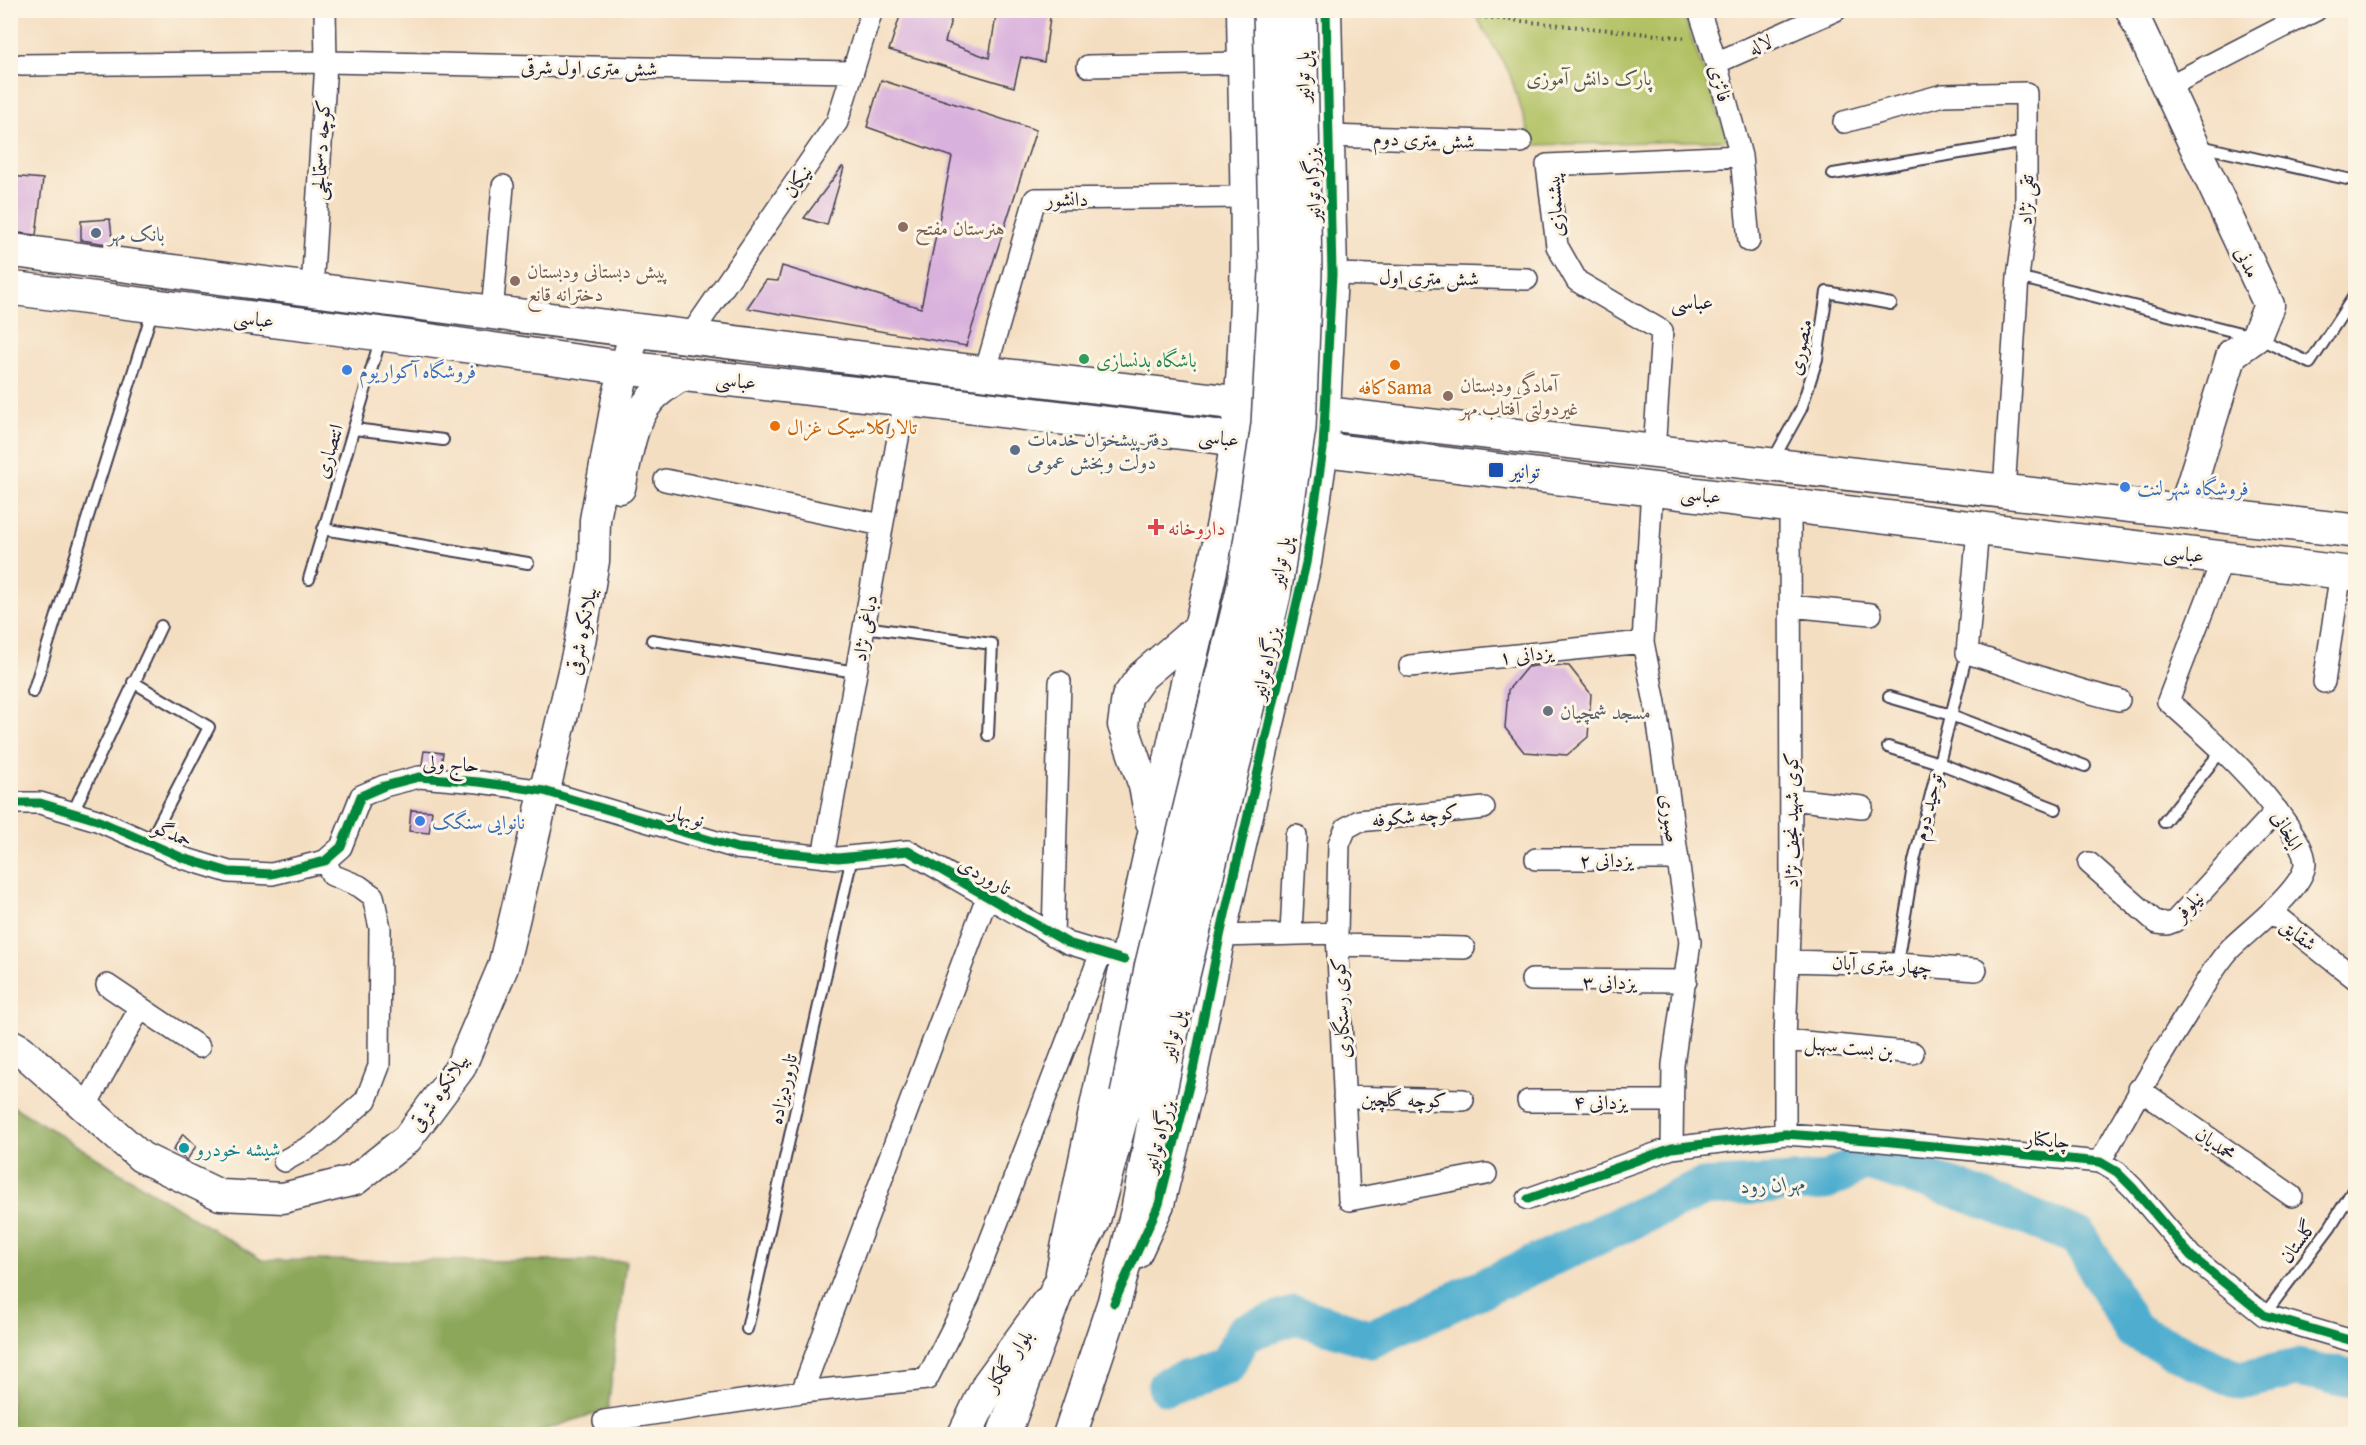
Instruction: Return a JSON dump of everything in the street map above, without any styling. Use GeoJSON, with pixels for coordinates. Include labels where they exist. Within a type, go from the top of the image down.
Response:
{"type":"FeatureCollection","features":[{"type":"Feature","properties":{"kind":"main road","name":"پل توانیر"},"geometry":{"type":"LineString","coordinates":[[1143,1098],[1151,968],[1243,590],[1268,425],[1276,270],[1270,10]]}},
{"type":"Feature","properties":{"kind":"main road","name":"پل توانیر"},"geometry":{"type":"LineString","coordinates":[[1143,1098],[1183,975],[1274,595],[1299,428],[1305,273],[1300,10]]}},
{"type":"Feature","properties":{"kind":"main road","name":"عباسى"},"geometry":{"type":"LineString","coordinates":[[10,250],[312,290],[1326,413],[2355,531]]}},
{"type":"Feature","properties":{"kind":"main road","name":"عباسى"},"geometry":{"type":"LineString","coordinates":[[10,288],[382,334],[626,368],[905,399],[2348,573]]}},
{"type":"Feature","properties":{"kind":"main road"},"geometry":{"type":"LineString","coordinates":[[2016,493],[2024,534]]}},
{"type":"Feature","properties":{"kind":"main road","name":"بزرگراه توانیر"},"geometry":{"type":"LineString","coordinates":[[1004,1434],[1057,1290],[1093,1222],[1143,1098]]}},
{"type":"Feature","properties":{"kind":"main road","name":"بزرگراه توانیر"},"geometry":{"type":"LineString","coordinates":[[1070,1434],[1114,1304],[1138,1209],[1143,1098]]}},
{"type":"Feature","properties":{"kind":"main road","name":"بلوار گلکار"},"geometry":{"type":"LineString","coordinates":[[965,1434],[989,1384],[1057,1290]]}},
{"type":"Feature","properties":{"kind":"street","name":"کوچه دستمالچی"},"geometry":{"type":"LineString","coordinates":[[312,290],[326,62],[325,10]]}},
{"type":"Feature","properties":{"kind":"street","name":"نیکان"},"geometry":{"type":"LineString","coordinates":[[690,336],[837,122],[872,10]]}},
{"type":"Feature","properties":{"kind":"street","name":"بزرگراه توانیر"},"geometry":{"type":"LineString","coordinates":[[1057,1290],[1113,957],[1153,832],[1197,629],[1218,547],[1236,439],[1246,289],[1242,10]]}},
{"type":"Feature","properties":{"kind":"street","name":"بزرگراه توانیر"},"geometry":{"type":"LineString","coordinates":[[1114,1304],[1159,1204],[1193,1070],[1220,936],[1306,563],[1323,449],[1332,285],[1326,10]]}},
{"type":"Feature","properties":{"kind":"street","name":"فائزی"},"geometry":{"type":"LineString","coordinates":[[1699,10],[1741,156],[1749,241]]}},
{"type":"Feature","properties":{"kind":"street","name":"لاله"},"geometry":{"type":"LineString","coordinates":[[1716,63],[1836,10]]}},
{"type":"Feature","properties":{"kind":"street","name":"مدنی"},"geometry":{"type":"LineString","coordinates":[[2132,10],[2269,305],[2256,337]]}},
{"type":"Feature","properties":{"kind":"street"},"geometry":{"type":"LineString","coordinates":[[2167,87],[2316,10]]}},
{"type":"Feature","properties":{"kind":"street","name":"شش متری اول شرقی"},"geometry":{"type":"LineString","coordinates":[[21,65],[326,62],[853,72]]}},
{"type":"Feature","properties":{"kind":"street"},"geometry":{"type":"LineString","coordinates":[[1088,66],[1242,63]]}},
{"type":"Feature","properties":{"kind":"street","name":"تقی نژاد"},"geometry":{"type":"LineString","coordinates":[[1844,122],[1943,95],[2026,93],[2026,217],[2018,277],[2016,493]]}},
{"type":"Feature","properties":{"kind":"street","name":"شش متری دوم"},"geometry":{"type":"LineString","coordinates":[[1328,136],[1521,142]]}},
{"type":"Feature","properties":{"kind":"street","name":"پیشنمازی"},"geometry":{"type":"LineString","coordinates":[[1654,452],[1662,331],[1576,281],[1557,246],[1546,165],[1741,156]]}},
{"type":"Feature","properties":{"kind":"street"},"geometry":{"type":"LineString","coordinates":[[492,312],[503,186]]}},
{"type":"Feature","properties":{"kind":"street","name":"دانشور"},"geometry":{"type":"LineString","coordinates":[[985,372],[1035,199],[1245,197]]}},
{"type":"Feature","properties":{"kind":"street","name":"شش متری اول"},"geometry":{"type":"LineString","coordinates":[[1332,285],[1527,279]]}},
{"type":"Feature","properties":{"kind":"street"},"geometry":{"type":"LineString","coordinates":[[1246,289],[1263,304],[1287,311],[1311,308],[1332,285]]}},
{"type":"Feature","properties":{"kind":"street","name":"بیلانکوه شرقی"},"geometry":{"type":"LineString","coordinates":[[10,1044],[21,1050],[141,1157],[220,1195],[283,1198],[355,1180],[407,1139],[460,1068],[503,967],[580,642],[594,561],[595,520],[617,399],[635,330]]}},
{"type":"Feature","properties":{"kind":"street"},"geometry":{"type":"LineString","coordinates":[[2183,512],[2232,354],[2256,337]]}},
{"type":"Feature","properties":{"kind":"street","name":"بیلانکوه شرقی"},"geometry":{"type":"LineString","coordinates":[[594,561],[612,519],[632,436],[641,413],[659,390],[684,375]]}},
{"type":"Feature","properties":{"kind":"street","name":"دباغی نژاد"},"geometry":{"type":"LineString","coordinates":[[823,857],[905,399]]}},
{"type":"Feature","properties":{"kind":"street"},"geometry":{"type":"LineString","coordinates":[[665,480],[882,525]]}},
{"type":"Feature","properties":{"kind":"street","name":"صبوری"},"geometry":{"type":"LineString","coordinates":[[1652,488],[1643,642],[1655,703],[1676,859],[1690,942],[1673,1065],[1672,1148]]}},
{"type":"Feature","properties":{"kind":"street","name":"کوی شهید نجف نژاد"},"geometry":{"type":"LineString","coordinates":[[1785,1134],[1791,800],[1790,506]]}},
{"type":"Feature","properties":{"kind":"street","name":"توحید دوم"},"geometry":{"type":"LineString","coordinates":[[1967,653],[1978,529]]}},
{"type":"Feature","properties":{"kind":"street"},"geometry":{"type":"LineString","coordinates":[[1218,547],[1239,538],[1267,538],[1291,548],[1306,563]]}},
{"type":"Feature","properties":{"kind":"street","name":"ایلخانی"},"geometry":{"type":"LineString","coordinates":[[2100,1162],[2139,1089],[2230,949],[2271,912],[2298,882],[2305,864],[2301,847],[2277,810],[2253,780],[2223,749],[2168,701],[2223,558]]}},
{"type":"Feature","properties":{"kind":"street"},"geometry":{"type":"LineString","coordinates":[[2324,682],[2348,573]]}},
{"type":"Feature","properties":{"kind":"street"},"geometry":{"type":"LineString","coordinates":[[1790,606],[1871,614]]}},
{"type":"Feature","properties":{"kind":"street"},"geometry":{"type":"LineString","coordinates":[[1153,832],[1144,786],[1123,725],[1127,697],[1142,676],[1197,629]]}},
{"type":"Feature","properties":{"kind":"street","name":"یزدانی ۱"},"geometry":{"type":"LineString","coordinates":[[1410,666],[1643,642]]}},
{"type":"Feature","properties":{"kind":"street"},"geometry":{"type":"LineString","coordinates":[[1967,653],[2098,696],[2119,700]]}},
{"type":"Feature","properties":{"kind":"street"},"geometry":{"type":"LineString","coordinates":[[1053,935],[1060,682]]}},
{"type":"Feature","properties":{"kind":"street","name":"حاج ولی"},"geometry":{"type":"LineString","coordinates":[[325,861],[341,847],[362,796],[384,786],[419,777],[544,791]]}},
{"type":"Feature","properties":{"kind":"street","name":"نوبهار"},"geometry":{"type":"LineString","coordinates":[[544,791],[737,848],[823,857]]}},
{"type":"Feature","properties":{"kind":"street"},"geometry":{"type":"LineString","coordinates":[[1791,800],[1862,807]]}},
{"type":"Feature","properties":{"kind":"street","name":"حمدگو"},"geometry":{"type":"LineString","coordinates":[[10,803],[40,803],[73,812],[97,820],[183,858],[229,872],[272,874],[325,861]]}},
{"type":"Feature","properties":{"kind":"street","name":"کوچه شکوفه"},"geometry":{"type":"LineString","coordinates":[[1337,939],[1340,844],[1346,828],[1359,821],[1484,808]]}},
{"type":"Feature","properties":{"kind":"street","name":"نیلوفر"},"geometry":{"type":"LineString","coordinates":[[2089,863],[2157,923],[2167,924],[2175,921],[2277,810]]}},
{"type":"Feature","properties":{"kind":"street"},"geometry":{"type":"LineString","coordinates":[[1291,933],[1296,836]]}},
{"type":"Feature","properties":{"kind":"street","name":"تاروردی"},"geometry":{"type":"LineString","coordinates":[[823,857],[908,851],[1068,943],[1113,957]]}},
{"type":"Feature","properties":{"kind":"street","name":"یزدانی ۲"},"geometry":{"type":"LineString","coordinates":[[1536,859],[1676,859]]}},
{"type":"Feature","properties":{"kind":"street"},"geometry":{"type":"LineString","coordinates":[[284,1161],[318,1142],[366,1100],[379,1066],[380,928],[373,896],[359,886],[332,874],[325,861]]}},
{"type":"Feature","properties":{"kind":"street"},"geometry":{"type":"LineString","coordinates":[[802,1392],[987,897]]}},
{"type":"Feature","properties":{"kind":"street","name":"شقایق"},"geometry":{"type":"LineString","coordinates":[[2271,912],[2355,979]]}},
{"type":"Feature","properties":{"kind":"street","name":"کوی رستگاری"},"geometry":{"type":"LineString","coordinates":[[1220,936],[1291,933],[1337,939],[1349,1200],[1486,1174]]}},
{"type":"Feature","properties":{"kind":"street"},"geometry":{"type":"LineString","coordinates":[[1337,939],[1464,948]]}},
{"type":"Feature","properties":{"kind":"street"},"geometry":{"type":"LineString","coordinates":[[604,1421],[802,1392],[927,1379],[969,1296],[1113,957]]}},
{"type":"Feature","properties":{"kind":"street","name":"چهار متری آبان"},"geometry":{"type":"LineString","coordinates":[[1788,960],[1976,970]]}},
{"type":"Feature","properties":{"kind":"street","name":"یزدانی ۳"},"geometry":{"type":"LineString","coordinates":[[1532,980],[1686,981]]}},
{"type":"Feature","properties":{"kind":"street"},"geometry":{"type":"LineString","coordinates":[[107,985],[199,1047]]}},
{"type":"Feature","properties":{"kind":"street"},"geometry":{"type":"LineString","coordinates":[[86,1107],[140,1008]]}},
{"type":"Feature","properties":{"kind":"street","name":"بن بست سهبل"},"geometry":{"type":"LineString","coordinates":[[1785,1040],[1913,1053]]}},
{"type":"Feature","properties":{"kind":"street","name":"محمدیان"},"geometry":{"type":"LineString","coordinates":[[2139,1089],[2292,1196]]}},
{"type":"Feature","properties":{"kind":"street","name":"کوچه گلچین"},"geometry":{"type":"LineString","coordinates":[[1344,1097],[1463,1100]]}},
{"type":"Feature","properties":{"kind":"street","name":"یزدانی ۴"},"geometry":{"type":"LineString","coordinates":[[1528,1101],[1673,1101]]}},
{"type":"Feature","properties":{"kind":"street","name":"چایکنار"},"geometry":{"type":"LineString","coordinates":[[1528,1199],[1672,1148],[1785,1134],[2100,1162],[2117,1172],[2133,1188],[2191,1256],[2264,1316],[2355,1342]]}},
{"type":"Feature","properties":{"kind":"lane"},"geometry":{"type":"LineString","coordinates":[[1833,174],[2026,142]]}},
{"type":"Feature","properties":{"kind":"lane"},"geometry":{"type":"LineString","coordinates":[[2194,144],[2355,181]]}},
{"type":"Feature","properties":{"kind":"lane"},"geometry":{"type":"LineString","coordinates":[[2018,277],[2256,337],[2310,363],[2355,292]]}},
{"type":"Feature","properties":{"kind":"lane","name":"منصوری"},"geometry":{"type":"LineString","coordinates":[[1770,465],[1801,409],[1817,359],[1827,292],[1891,304]]}},
{"type":"Feature","properties":{"kind":"lane"},"geometry":{"type":"LineString","coordinates":[[33,692],[154,306]]}},
{"type":"Feature","properties":{"kind":"lane","name":"انتصاری"},"geometry":{"type":"LineString","coordinates":[[309,579],[382,334]]}},
{"type":"Feature","properties":{"kind":"lane"},"geometry":{"type":"LineString","coordinates":[[354,429],[443,440]]}},
{"type":"Feature","properties":{"kind":"lane"},"geometry":{"type":"LineString","coordinates":[[323,529],[528,563]]}},
{"type":"Feature","properties":{"kind":"lane"},"geometry":{"type":"LineString","coordinates":[[73,812],[161,626]]}},
{"type":"Feature","properties":{"kind":"lane"},"geometry":{"type":"LineString","coordinates":[[864,627],[992,644],[988,735]]}},
{"type":"Feature","properties":{"kind":"lane"},"geometry":{"type":"LineString","coordinates":[[652,640],[856,672]]}},
{"type":"Feature","properties":{"kind":"lane","name":"توحید دوم"},"geometry":{"type":"LineString","coordinates":[[1897,964],[1914,861],[1967,653]]}},
{"type":"Feature","properties":{"kind":"lane"},"geometry":{"type":"LineString","coordinates":[[133,682],[209,727],[149,843]]}},
{"type":"Feature","properties":{"kind":"lane"},"geometry":{"type":"LineString","coordinates":[[1889,697],[1951,715],[2085,766]]}},
{"type":"Feature","properties":{"kind":"lane"},"geometry":{"type":"LineString","coordinates":[[1888,747],[1939,763],[2056,809]]}},
{"type":"Feature","properties":{"kind":"lane"},"geometry":{"type":"LineString","coordinates":[[2164,822],[2223,749]]}},
{"type":"Feature","properties":{"kind":"lane","name":"تاروردیزاده"},"geometry":{"type":"LineString","coordinates":[[747,1329],[852,856]]}},
{"type":"Feature","properties":{"kind":"lane","name":"گلستان"},"geometry":{"type":"LineString","coordinates":[[2264,1316],[2330,1227],[2355,1185]]}},
{"type":"Feature","properties":{"kind":"path"},"geometry":{"type":"LineString","coordinates":[[1414,10],[1708,40]]}},
{"type":"Feature","properties":{"kind":"green space","name":"پارک دانش آموزی"},"geometry":{"type":"Polygon","coordinates":[[[1473,11],[1682,11],[1728,140],[1533,145],[1509,72],[1473,11]]]}},
{"type":"Feature","properties":{"kind":"green space"},"geometry":{"type":"Polygon","coordinates":[[[10,1106],[262,1260],[626,1261],[608,1409],[532,1434],[11,1434],[10,1106]]]}},
{"type":"Feature","properties":{"kind":"building"},"geometry":{"type":"Polygon","coordinates":[[[902,10],[954,10],[945,42],[989,58],[997,10],[1051,10],[1044,62],[1021,57],[1014,87],[889,50],[902,10]]]}},
{"type":"Feature","properties":{"kind":"building"},"geometry":{"type":"Polygon","coordinates":[[[881,80],[1036,130],[966,346],[747,308],[766,280],[778,281],[782,266],[921,308],[952,157],[867,127],[881,80]]]}},
{"type":"Feature","properties":{"kind":"building"},"geometry":{"type":"Polygon","coordinates":[[[842,167],[844,168],[827,225],[804,218],[842,167]]]}},
{"type":"Feature","properties":{"kind":"building"},"geometry":{"type":"Polygon","coordinates":[[[10,176],[43,179],[36,235],[10,232],[10,176]]]}},
{"type":"Feature","properties":{"kind":"building","name":"بانک مهر"},"geometry":{"type":"Polygon","coordinates":[[[110,219],[113,245],[81,240],[81,221],[110,219]]]}},
{"type":"Feature","properties":{"kind":"building","name":"مسجد شمچیان"},"geometry":{"type":"Polygon","coordinates":[[[1569,666],[1591,694],[1588,737],[1567,755],[1524,752],[1505,728],[1508,690],[1527,667],[1569,666]]]}},
{"type":"Feature","properties":{"kind":"building"},"geometry":{"type":"Polygon","coordinates":[[[424,751],[443,753],[441,766],[422,764],[424,751]]]}},
{"type":"Feature","properties":{"kind":"building","name":"نانوایی سنگک"},"geometry":{"type":"Polygon","coordinates":[[[411,810],[432,811],[429,833],[409,831],[411,810]]]}},
{"type":"Feature","properties":{"kind":"building","name":"شیشه خودرو"},"geometry":{"type":"Polygon","coordinates":[[[183,1134],[196,1146],[187,1160],[173,1150],[183,1134]]]}},
{"type":"Feature","properties":{"kind":"waterway","name":"مهران رود"},"geometry":{"type":"LineString","coordinates":[[1167,1386],[1226,1366],[1244,1333],[1296,1315],[1371,1339],[1702,1188],[1826,1181],[1865,1161],[1957,1189],[2079,1237],[2133,1330],[2240,1381],[2297,1368],[2356,1380]]}},
{"type":"Feature","properties":{"kind":"cycle path"},"geometry":{"type":"LineString","coordinates":[[1114,1303],[1159,1204],[1193,1070],[1220,936],[1306,563],[1323,449],[1332,274],[1326,10]]}},
{"type":"Feature","properties":{"kind":"cycle path"},"geometry":{"type":"LineString","coordinates":[[10,803],[40,803],[97,820],[183,858],[229,872],[272,874],[325,861],[341,847],[361,796],[384,786],[419,777],[544,791],[737,848],[838,858],[908,851],[1068,943],[1124,960]]}},
{"type":"Feature","properties":{"kind":"cycle path"},"geometry":{"type":"LineString","coordinates":[[1528,1199],[1672,1148],[1785,1134],[2100,1162],[2117,1172],[2133,1188],[2191,1256],[2264,1315],[2356,1342]]}},
{"type":"Feature","properties":{"kind":"place","name":"هنرستان مفتح"},"geometry":{"type":"Point","coordinates":[903,227]}},
{"type":"Feature","properties":{"kind":"place","name":"بانک مهر"},"geometry":{"type":"Point","coordinates":[96,233]}},
{"type":"Feature","properties":{"kind":"place","name":"پیش دبستانی ودبستان دخترانه قانع"},"geometry":{"type":"Point","coordinates":[515,281]}},
{"type":"Feature","properties":{"kind":"place","name":"باشگاه بدنسازی"},"geometry":{"type":"Point","coordinates":[1084,359]}},
{"type":"Feature","properties":{"kind":"place","name":"کافهSama"},"geometry":{"type":"Point","coordinates":[1395,365]}},
{"type":"Feature","properties":{"kind":"place","name":"فروشگاه آکواریوم"},"geometry":{"type":"Point","coordinates":[347,370]}},
{"type":"Feature","properties":{"kind":"place","name":"آمادگی ودبستان غیردولتی آفتاب مهر"},"geometry":{"type":"Point","coordinates":[1448,396]}},
{"type":"Feature","properties":{"kind":"place","name":"تالارکلاسیک غزال"},"geometry":{"type":"Point","coordinates":[775,426]}},
{"type":"Feature","properties":{"kind":"place","name":"دفترپیشخوان خدمات دولت وبخش عمومی"},"geometry":{"type":"Point","coordinates":[1015,450]}},
{"type":"Feature","properties":{"kind":"place","name":"توانیر"},"geometry":{"type":"Point","coordinates":[1496,470]}},
{"type":"Feature","properties":{"kind":"place","name":"فروشگاه شهر لنت"},"geometry":{"type":"Point","coordinates":[2125,487]}},
{"type":"Feature","properties":{"kind":"place","name":"داروخانه"},"geometry":{"type":"Point","coordinates":[1156,527]}},
{"type":"Feature","properties":{"kind":"place","name":"مسجد شمچیان"},"geometry":{"type":"Point","coordinates":[1548,711]}},
{"type":"Feature","properties":{"kind":"place","name":"نانوایی سنگک"},"geometry":{"type":"Point","coordinates":[420,821]}},
{"type":"Feature","properties":{"kind":"place","name":"شیشه خودرو"},"geometry":{"type":"Point","coordinates":[184,1148]}},
{"type":"Feature","properties":{"kind":"district","name":"عباسی"},"geometry":{"type":"Point","coordinates":[1692,301]}}]}
